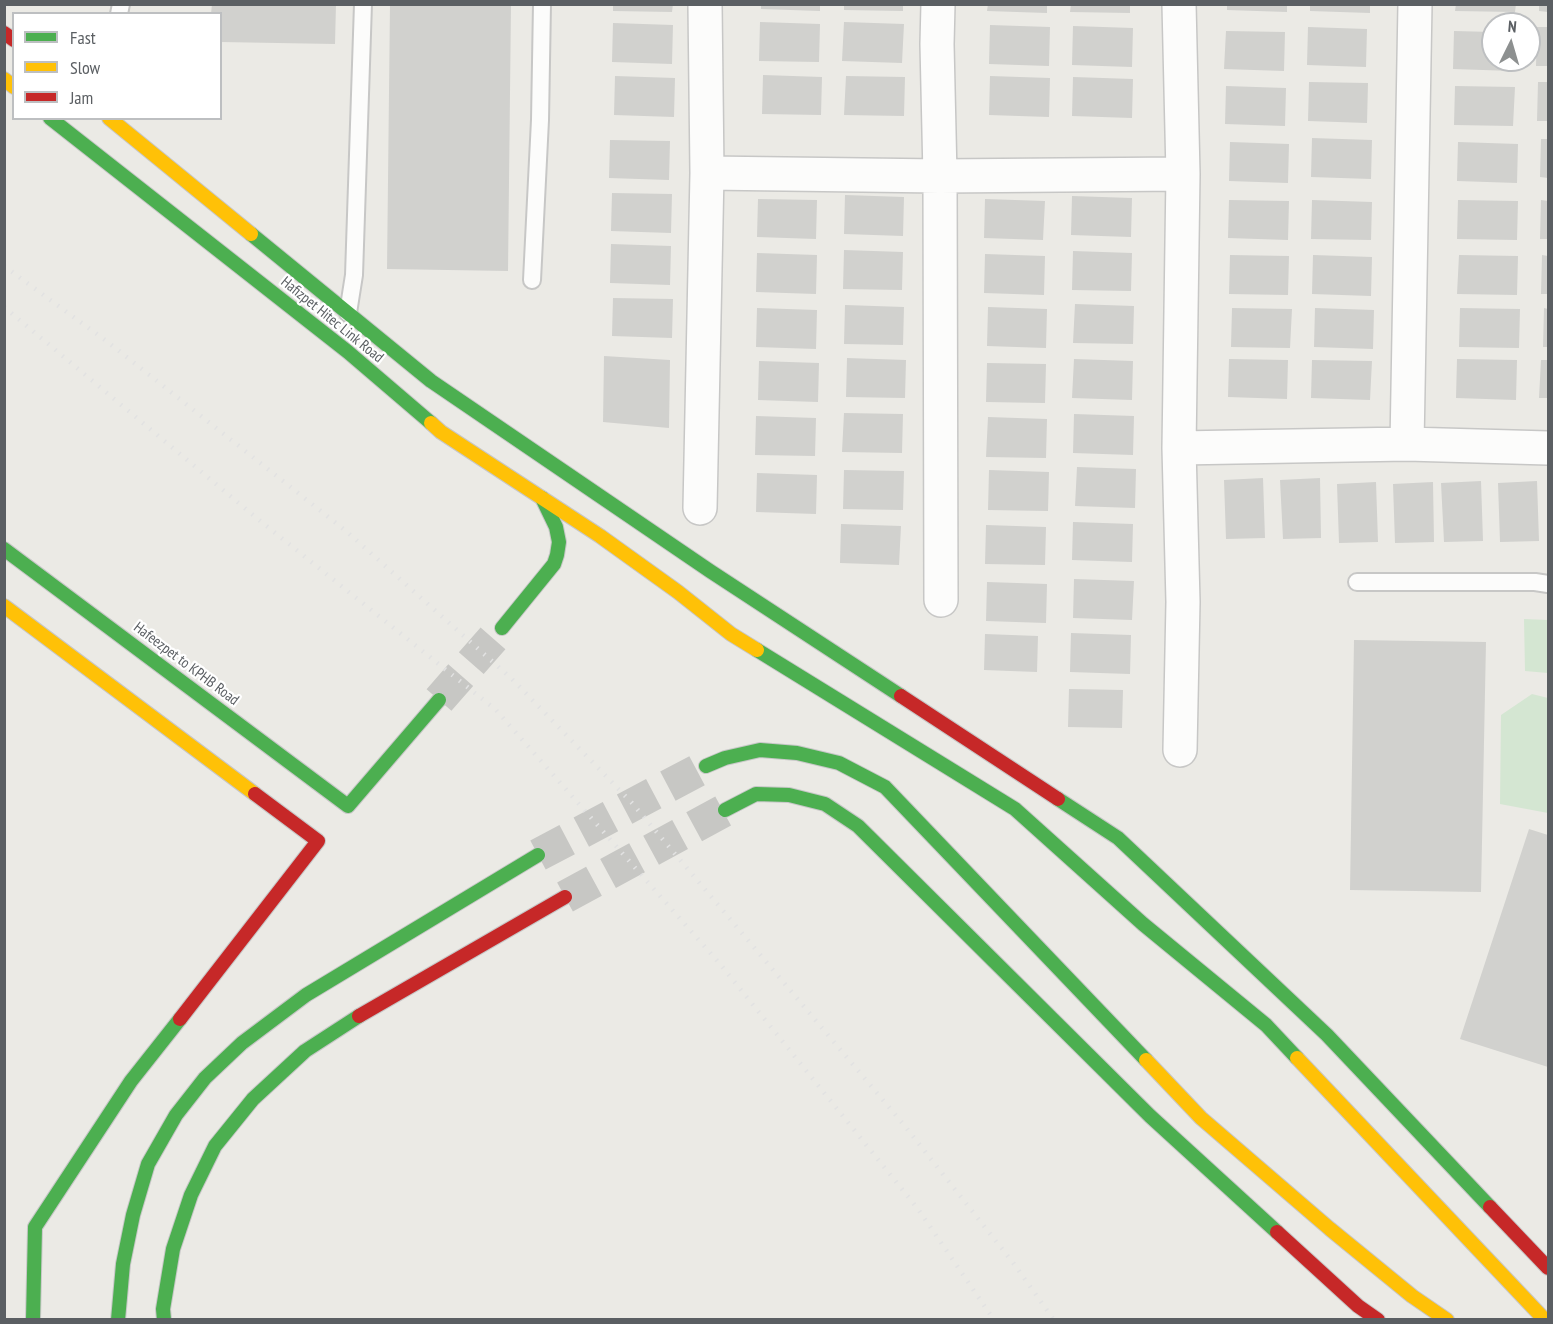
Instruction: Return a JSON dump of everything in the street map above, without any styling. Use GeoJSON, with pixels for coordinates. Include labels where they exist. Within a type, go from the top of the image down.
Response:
{"type":"FeatureCollection","features":[{"type":"Feature","properties":{"kind":"main road","name":"Hafizpet Hitec Link Road"},"geometry":{"type":"LineString","coordinates":[[57,120],[348,352],[441,432],[600,536],[678,592],[731,634],[1015,809],[1143,924],[1266,1025],[1545,1320]]}},
{"type":"Feature","properties":{"kind":"main road"},"geometry":{"type":"LineString","coordinates":[[112,120],[440,388],[710,571],[1118,838],[1327,1035],[1548,1268]]}},
{"type":"Feature","properties":{"kind":"main road"},"geometry":{"type":"LineString","coordinates":[[502,628],[554,564],[557,555],[559,542],[556,526],[542,498]]}},
{"type":"Feature","properties":{"kind":"main road","name":"Hafeezpet to KPHB Road"},"geometry":{"type":"LineString","coordinates":[[4,549],[348,806],[439,700]]}},
{"type":"Feature","properties":{"kind":"main road"},"geometry":{"type":"LineString","coordinates":[[4,606],[318,841],[131,1081],[35,1227],[33,1320]]}},
{"type":"Feature","properties":{"kind":"main road"},"geometry":{"type":"LineString","coordinates":[[706,766],[725,758],[760,750],[798,753],[839,763],[885,788],[1201,1118],[1339,1237],[1412,1296],[1447,1320]]}},
{"type":"Feature","properties":{"kind":"main road"},"geometry":{"type":"LineString","coordinates":[[725,810],[756,794],[789,795],[825,804],[858,826],[1150,1116],[1358,1306],[1378,1320]]}},
{"type":"Feature","properties":{"kind":"main road"},"geometry":{"type":"LineString","coordinates":[[118,1320],[123,1264],[148,1164],[176,1115],[205,1078],[243,1043],[306,995],[538,855]]}},
{"type":"Feature","properties":{"kind":"main road"},"geometry":{"type":"LineString","coordinates":[[164,1320],[163,1309],[173,1249],[191,1195],[215,1146],[253,1099],[305,1051],[357,1018],[565,897]]}},
{"type":"Feature","properties":{"kind":"street"},"geometry":{"type":"LineString","coordinates":[[700,508],[707,173],[705,4]]}},
{"type":"Feature","properties":{"kind":"street"},"geometry":{"type":"LineString","coordinates":[[938,4],[941,600]]}},
{"type":"Feature","properties":{"kind":"street"},"geometry":{"type":"LineString","coordinates":[[1179,4],[1183,174],[1179,448],[1183,602],[1180,750]]}},
{"type":"Feature","properties":{"kind":"street"},"geometry":{"type":"LineString","coordinates":[[1407,444],[1415,4]]}},
{"type":"Feature","properties":{"kind":"street"},"geometry":{"type":"LineString","coordinates":[[707,173],[940,176],[1183,174]]}},
{"type":"Feature","properties":{"kind":"street"},"geometry":{"type":"LineString","coordinates":[[1179,448],[1407,444],[1548,448]]}},
{"type":"Feature","properties":{"kind":"lane"},"geometry":{"type":"LineString","coordinates":[[348,314],[354,275],[363,4]]}},
{"type":"Feature","properties":{"kind":"lane"},"geometry":{"type":"LineString","coordinates":[[532,280],[540,120],[542,4]]}},
{"type":"Feature","properties":{"kind":"lane"},"geometry":{"type":"LineString","coordinates":[[1357,582],[1535,582],[1548,584]]}},
{"type":"Feature","properties":{"kind":"green space"},"geometry":{"type":"Polygon","coordinates":[[[1524,619],[1548,620],[1548,673],[1525,671],[1524,619]]]}},
{"type":"Feature","properties":{"kind":"green space"},"geometry":{"type":"Polygon","coordinates":[[[1532,694],[1548,698],[1548,813],[1500,804],[1501,715],[1532,694]]]}},
{"type":"Feature","properties":{"kind":"building"},"geometry":{"type":"Polygon","coordinates":[[[212,4],[336,4],[335,44],[222,42],[222,12],[211,12],[212,4]]]}},
{"type":"Feature","properties":{"kind":"building"},"geometry":{"type":"Polygon","coordinates":[[[390,4],[511,4],[508,271],[387,269],[390,4]]]}},
{"type":"Feature","properties":{"kind":"building"},"geometry":{"type":"Polygon","coordinates":[[[613,4],[673,4],[672,12],[613,11],[613,4]]]}},
{"type":"Feature","properties":{"kind":"building"},"geometry":{"type":"Polygon","coordinates":[[[761,4],[820,4],[820,11],[761,9],[761,4]]]}},
{"type":"Feature","properties":{"kind":"building"},"geometry":{"type":"Polygon","coordinates":[[[844,4],[903,4],[903,11],[844,10],[844,4]]]}},
{"type":"Feature","properties":{"kind":"building"},"geometry":{"type":"Polygon","coordinates":[[[988,4],[1047,4],[1047,13],[987,11],[988,4]]]}},
{"type":"Feature","properties":{"kind":"building"},"geometry":{"type":"Polygon","coordinates":[[[1071,4],[1130,4],[1130,13],[1070,12],[1071,4]]]}},
{"type":"Feature","properties":{"kind":"building"},"geometry":{"type":"Polygon","coordinates":[[[1227,4],[1287,4],[1287,12],[1227,10],[1227,4]]]}},
{"type":"Feature","properties":{"kind":"building"},"geometry":{"type":"Polygon","coordinates":[[[1310,4],[1370,4],[1370,13],[1310,11],[1310,4]]]}},
{"type":"Feature","properties":{"kind":"building"},"geometry":{"type":"Polygon","coordinates":[[[1456,4],[1516,4],[1515,12],[1455,11],[1456,4]]]}},
{"type":"Feature","properties":{"kind":"building"},"geometry":{"type":"Polygon","coordinates":[[[1539,4],[1548,4],[1548,12],[1539,11],[1539,4]]]}},
{"type":"Feature","properties":{"kind":"building"},"geometry":{"type":"Polygon","coordinates":[[[760,22],[820,24],[819,62],[759,61],[760,22]]]}},
{"type":"Feature","properties":{"kind":"building"},"geometry":{"type":"Polygon","coordinates":[[[844,22],[904,24],[902,63],[842,61],[844,22]]]}},
{"type":"Feature","properties":{"kind":"building"},"geometry":{"type":"Polygon","coordinates":[[[613,23],[673,25],[672,64],[612,62],[613,23]]]}},
{"type":"Feature","properties":{"kind":"building"},"geometry":{"type":"Polygon","coordinates":[[[990,25],[1050,27],[1049,66],[989,64],[990,25]]]}},
{"type":"Feature","properties":{"kind":"building"},"geometry":{"type":"Polygon","coordinates":[[[1073,26],[1133,28],[1132,67],[1072,65],[1073,26]]]}},
{"type":"Feature","properties":{"kind":"building"},"geometry":{"type":"Polygon","coordinates":[[[1308,27],[1367,29],[1366,67],[1307,65],[1308,27]]]}},
{"type":"Feature","properties":{"kind":"building"},"geometry":{"type":"Polygon","coordinates":[[[1541,27],[1548,27],[1548,66],[1541,66],[1541,27]]]}},
{"type":"Feature","properties":{"kind":"building"},"geometry":{"type":"Polygon","coordinates":[[[1226,31],[1285,32],[1284,71],[1224,69],[1226,31]]]}},
{"type":"Feature","properties":{"kind":"building"},"geometry":{"type":"Polygon","coordinates":[[[1454,31],[1481,32],[1481,70],[1453,69],[1454,31]]]}},
{"type":"Feature","properties":{"kind":"building"},"geometry":{"type":"Polygon","coordinates":[[[763,75],[822,77],[821,115],[762,114],[763,75]]]}},
{"type":"Feature","properties":{"kind":"building"},"geometry":{"type":"Polygon","coordinates":[[[615,76],[675,78],[674,117],[614,115],[615,76]]]}},
{"type":"Feature","properties":{"kind":"building"},"geometry":{"type":"Polygon","coordinates":[[[846,76],[905,77],[904,116],[844,115],[846,76]]]}},
{"type":"Feature","properties":{"kind":"building"},"geometry":{"type":"Polygon","coordinates":[[[990,76],[1050,78],[1049,117],[989,115],[990,76]]]}},
{"type":"Feature","properties":{"kind":"building"},"geometry":{"type":"Polygon","coordinates":[[[1073,77],[1133,79],[1132,118],[1072,116],[1073,77]]]}},
{"type":"Feature","properties":{"kind":"building"},"geometry":{"type":"Polygon","coordinates":[[[1309,82],[1368,83],[1367,123],[1308,121],[1309,82]]]}},
{"type":"Feature","properties":{"kind":"building"},"geometry":{"type":"Polygon","coordinates":[[[1538,82],[1548,82],[1548,121],[1537,121],[1538,82]]]}},
{"type":"Feature","properties":{"kind":"building"},"geometry":{"type":"Polygon","coordinates":[[[1226,86],[1286,88],[1285,126],[1225,124],[1226,86]]]}},
{"type":"Feature","properties":{"kind":"building"},"geometry":{"type":"Polygon","coordinates":[[[1455,86],[1515,87],[1513,126],[1454,125],[1455,86]]]}},
{"type":"Feature","properties":{"kind":"building"},"geometry":{"type":"Polygon","coordinates":[[[1312,138],[1372,140],[1371,179],[1311,177],[1312,138]]]}},
{"type":"Feature","properties":{"kind":"building"},"geometry":{"type":"Polygon","coordinates":[[[1541,139],[1548,139],[1548,178],[1540,177],[1541,139]]]}},
{"type":"Feature","properties":{"kind":"building"},"geometry":{"type":"Polygon","coordinates":[[[610,140],[670,141],[669,180],[609,178],[610,140]]]}},
{"type":"Feature","properties":{"kind":"building"},"geometry":{"type":"Polygon","coordinates":[[[1230,142],[1289,144],[1288,183],[1229,181],[1230,142]]]}},
{"type":"Feature","properties":{"kind":"building"},"geometry":{"type":"Polygon","coordinates":[[[1458,142],[1518,144],[1517,183],[1457,181],[1458,142]]]}},
{"type":"Feature","properties":{"kind":"building"},"geometry":{"type":"Polygon","coordinates":[[[612,193],[672,194],[671,233],[611,231],[612,193]]]}},
{"type":"Feature","properties":{"kind":"building"},"geometry":{"type":"Polygon","coordinates":[[[845,195],[904,197],[903,236],[844,234],[845,195]]]}},
{"type":"Feature","properties":{"kind":"building"},"geometry":{"type":"Polygon","coordinates":[[[1072,196],[1132,198],[1131,237],[1071,235],[1072,196]]]}},
{"type":"Feature","properties":{"kind":"building"},"geometry":{"type":"Polygon","coordinates":[[[758,199],[817,200],[816,239],[757,237],[758,199]]]}},
{"type":"Feature","properties":{"kind":"building"},"geometry":{"type":"Polygon","coordinates":[[[985,199],[1045,201],[1043,240],[984,238],[985,199]]]}},
{"type":"Feature","properties":{"kind":"building"},"geometry":{"type":"Polygon","coordinates":[[[1229,200],[1289,201],[1288,240],[1228,238],[1229,200]]]}},
{"type":"Feature","properties":{"kind":"building"},"geometry":{"type":"Polygon","coordinates":[[[1312,200],[1372,202],[1371,240],[1311,239],[1312,200]]]}},
{"type":"Feature","properties":{"kind":"building"},"geometry":{"type":"Polygon","coordinates":[[[1458,200],[1518,201],[1517,240],[1457,239],[1458,200]]]}},
{"type":"Feature","properties":{"kind":"building"},"geometry":{"type":"Polygon","coordinates":[[[1541,200],[1548,201],[1548,239],[1540,239],[1541,200]]]}},
{"type":"Feature","properties":{"kind":"building"},"geometry":{"type":"Polygon","coordinates":[[[611,244],[671,246],[670,285],[610,283],[611,244]]]}},
{"type":"Feature","properties":{"kind":"building"},"geometry":{"type":"Polygon","coordinates":[[[844,250],[903,252],[902,290],[843,289],[844,250]]]}},
{"type":"Feature","properties":{"kind":"building"},"geometry":{"type":"Polygon","coordinates":[[[1073,251],[1132,253],[1131,291],[1072,290],[1073,251]]]}},
{"type":"Feature","properties":{"kind":"building"},"geometry":{"type":"Polygon","coordinates":[[[757,253],[817,255],[816,294],[756,292],[757,253]]]}},
{"type":"Feature","properties":{"kind":"building"},"geometry":{"type":"Polygon","coordinates":[[[985,254],[1045,256],[1044,295],[984,293],[985,254]]]}},
{"type":"Feature","properties":{"kind":"building"},"geometry":{"type":"Polygon","coordinates":[[[1230,255],[1289,256],[1288,295],[1229,294],[1230,255]]]}},
{"type":"Feature","properties":{"kind":"building"},"geometry":{"type":"Polygon","coordinates":[[[1313,255],[1372,257],[1371,296],[1312,294],[1313,255]]]}},
{"type":"Feature","properties":{"kind":"building"},"geometry":{"type":"Polygon","coordinates":[[[1459,255],[1518,256],[1517,295],[1457,294],[1459,255]]]}},
{"type":"Feature","properties":{"kind":"building"},"geometry":{"type":"Polygon","coordinates":[[[1542,255],[1548,256],[1548,294],[1541,294],[1542,255]]]}},
{"type":"Feature","properties":{"kind":"building"},"geometry":{"type":"Polygon","coordinates":[[[613,298],[673,299],[672,338],[612,336],[613,298]]]}},
{"type":"Feature","properties":{"kind":"building"},"geometry":{"type":"Polygon","coordinates":[[[1075,304],[1134,306],[1133,344],[1073,343],[1075,304]]]}},
{"type":"Feature","properties":{"kind":"building"},"geometry":{"type":"Polygon","coordinates":[[[845,305],[904,307],[903,345],[844,344],[845,305]]]}},
{"type":"Feature","properties":{"kind":"building"},"geometry":{"type":"Polygon","coordinates":[[[988,307],[1047,309],[1046,348],[987,346],[988,307]]]}},
{"type":"Feature","properties":{"kind":"building"},"geometry":{"type":"Polygon","coordinates":[[[757,308],[817,310],[816,349],[756,347],[757,308]]]}},
{"type":"Feature","properties":{"kind":"building"},"geometry":{"type":"Polygon","coordinates":[[[1232,308],[1292,309],[1290,348],[1231,347],[1232,308]]]}},
{"type":"Feature","properties":{"kind":"building"},"geometry":{"type":"Polygon","coordinates":[[[1315,308],[1374,310],[1373,349],[1314,347],[1315,308]]]}},
{"type":"Feature","properties":{"kind":"building"},"geometry":{"type":"Polygon","coordinates":[[[1460,308],[1520,309],[1519,348],[1459,347],[1460,308]]]}},
{"type":"Feature","properties":{"kind":"building"},"geometry":{"type":"Polygon","coordinates":[[[1544,308],[1548,309],[1548,347],[1543,347],[1544,308]]]}},
{"type":"Feature","properties":{"kind":"building"},"geometry":{"type":"Polygon","coordinates":[[[604,356],[670,360],[669,428],[603,422],[604,356]]]}},
{"type":"Feature","properties":{"kind":"building"},"geometry":{"type":"Polygon","coordinates":[[[847,358],[906,360],[905,398],[846,397],[847,358]]]}},
{"type":"Feature","properties":{"kind":"building"},"geometry":{"type":"Polygon","coordinates":[[[1074,359],[1133,361],[1132,400],[1072,398],[1074,359]]]}},
{"type":"Feature","properties":{"kind":"building"},"geometry":{"type":"Polygon","coordinates":[[[1229,359],[1288,360],[1287,399],[1228,397],[1229,359]]]}},
{"type":"Feature","properties":{"kind":"building"},"geometry":{"type":"Polygon","coordinates":[[[1457,359],[1517,360],[1516,400],[1456,398],[1457,359]]]}},
{"type":"Feature","properties":{"kind":"building"},"geometry":{"type":"Polygon","coordinates":[[[1312,360],[1372,361],[1370,400],[1311,398],[1312,360]]]}},
{"type":"Feature","properties":{"kind":"building"},"geometry":{"type":"Polygon","coordinates":[[[1541,360],[1548,360],[1548,398],[1539,398],[1541,360]]]}},
{"type":"Feature","properties":{"kind":"building"},"geometry":{"type":"Polygon","coordinates":[[[759,361],[819,363],[818,402],[758,400],[759,361]]]}},
{"type":"Feature","properties":{"kind":"building"},"geometry":{"type":"Polygon","coordinates":[[[987,363],[1046,364],[1045,403],[986,402],[987,363]]]}},
{"type":"Feature","properties":{"kind":"building"},"geometry":{"type":"Polygon","coordinates":[[[844,413],[903,414],[902,453],[842,452],[844,413]]]}},
{"type":"Feature","properties":{"kind":"building"},"geometry":{"type":"Polygon","coordinates":[[[1074,414],[1134,416],[1133,455],[1073,453],[1074,414]]]}},
{"type":"Feature","properties":{"kind":"building"},"geometry":{"type":"Polygon","coordinates":[[[756,416],[816,418],[815,456],[755,455],[756,416]]]}},
{"type":"Feature","properties":{"kind":"building"},"geometry":{"type":"Polygon","coordinates":[[[988,417],[1047,419],[1046,458],[986,457],[988,417]]]}},
{"type":"Feature","properties":{"kind":"building"},"geometry":{"type":"Polygon","coordinates":[[[1077,467],[1136,469],[1135,508],[1075,506],[1077,467]]]}},
{"type":"Feature","properties":{"kind":"building"},"geometry":{"type":"Polygon","coordinates":[[[844,470],[904,471],[903,510],[843,509],[844,470]]]}},
{"type":"Feature","properties":{"kind":"building"},"geometry":{"type":"Polygon","coordinates":[[[989,470],[1049,472],[1048,511],[988,510],[989,470]]]}},
{"type":"Feature","properties":{"kind":"building"},"geometry":{"type":"Polygon","coordinates":[[[757,473],[817,475],[816,514],[756,512],[757,473]]]}},
{"type":"Feature","properties":{"kind":"building"},"geometry":{"type":"Polygon","coordinates":[[[1263,478],[1265,538],[1226,539],[1224,480],[1263,478]]]}},
{"type":"Feature","properties":{"kind":"building"},"geometry":{"type":"Polygon","coordinates":[[[1320,478],[1321,538],[1283,539],[1280,480],[1320,478]]]}},
{"type":"Feature","properties":{"kind":"building"},"geometry":{"type":"Polygon","coordinates":[[[1481,481],[1483,541],[1444,542],[1441,483],[1481,481]]]}},
{"type":"Feature","properties":{"kind":"building"},"geometry":{"type":"Polygon","coordinates":[[[1537,481],[1539,541],[1500,542],[1498,483],[1537,481]]]}},
{"type":"Feature","properties":{"kind":"building"},"geometry":{"type":"Polygon","coordinates":[[[1376,482],[1378,542],[1339,543],[1337,484],[1376,482]]]}},
{"type":"Feature","properties":{"kind":"building"},"geometry":{"type":"Polygon","coordinates":[[[1433,482],[1434,542],[1395,543],[1393,484],[1433,482]]]}},
{"type":"Feature","properties":{"kind":"building"},"geometry":{"type":"Polygon","coordinates":[[[1073,522],[1133,524],[1132,562],[1072,560],[1073,522]]]}},
{"type":"Feature","properties":{"kind":"building"},"geometry":{"type":"Polygon","coordinates":[[[841,524],[901,526],[899,565],[840,563],[841,524]]]}},
{"type":"Feature","properties":{"kind":"building"},"geometry":{"type":"Polygon","coordinates":[[[986,525],[1046,527],[1045,565],[985,564],[986,525]]]}},
{"type":"Feature","properties":{"kind":"building"},"geometry":{"type":"Polygon","coordinates":[[[1074,579],[1134,581],[1132,620],[1073,618],[1074,579]]]}},
{"type":"Feature","properties":{"kind":"building"},"geometry":{"type":"Polygon","coordinates":[[[987,582],[1047,584],[1046,623],[986,621],[987,582]]]}},
{"type":"Feature","properties":{"kind":"building"},"geometry":{"type":"Polygon","coordinates":[[[1071,633],[1131,635],[1130,674],[1070,672],[1071,633]]]}},
{"type":"Feature","properties":{"kind":"building"},"geometry":{"type":"Polygon","coordinates":[[[985,634],[1038,636],[1037,672],[984,670],[985,634]]]}},
{"type":"Feature","properties":{"kind":"building"},"geometry":{"type":"Polygon","coordinates":[[[1354,640],[1486,642],[1481,892],[1350,890],[1354,640]]]}},
{"type":"Feature","properties":{"kind":"building"},"geometry":{"type":"Polygon","coordinates":[[[1069,689],[1123,690],[1122,728],[1068,727],[1069,689]]]}},
{"type":"Feature","properties":{"kind":"building"},"geometry":{"type":"Polygon","coordinates":[[[1529,829],[1548,835],[1548,1067],[1460,1039],[1529,829]]]}},
{"type":"Feature","properties":{"kind":"tunnel"},"geometry":{"type":"LineString","coordinates":[[439,700],[502,628]]}},
{"type":"Feature","properties":{"kind":"tunnel"},"geometry":{"type":"LineString","coordinates":[[538,855],[706,766]]}},
{"type":"Feature","properties":{"kind":"tunnel"},"geometry":{"type":"LineString","coordinates":[[565,897],[725,810]]}},
{"type":"Feature","properties":{"kind":"railway"},"geometry":{"type":"LineString","coordinates":[[4,266],[109,343],[346,531],[512,679],[632,803],[904,1125],[1014,1264],[1054,1320]]}},
{"type":"Feature","properties":{"kind":"railway"},"geometry":{"type":"LineString","coordinates":[[4,307],[259,520],[496,710],[720,964],[918,1209],[994,1320]]}},
{"type":"Feature","properties":{"kind":"traffic: fast"},"geometry":{"type":"LineString","coordinates":[[53,120],[348,352],[431,423]]}},
{"type":"Feature","properties":{"kind":"traffic: fast"},"geometry":{"type":"LineString","coordinates":[[251,234],[431,381],[710,571],[901,696]]}},
{"type":"Feature","properties":{"kind":"traffic: fast"},"geometry":{"type":"LineString","coordinates":[[502,628],[554,564],[557,555],[559,542],[556,527],[542,498]]}},
{"type":"Feature","properties":{"kind":"traffic: fast"},"geometry":{"type":"LineString","coordinates":[[4,549],[348,806],[439,700]]}},
{"type":"Feature","properties":{"kind":"traffic: fast"},"geometry":{"type":"LineString","coordinates":[[757,650],[1015,809],[1143,924],[1266,1025],[1297,1058]]}},
{"type":"Feature","properties":{"kind":"traffic: fast"},"geometry":{"type":"LineString","coordinates":[[706,766],[725,758],[760,750],[797,753],[839,763],[885,787],[1146,1060]]}},
{"type":"Feature","properties":{"kind":"traffic: fast"},"geometry":{"type":"LineString","coordinates":[[725,810],[756,794],[789,795],[825,804],[858,826],[1150,1116],[1277,1232]]}},
{"type":"Feature","properties":{"kind":"traffic: fast"},"geometry":{"type":"LineString","coordinates":[[1058,799],[1118,838],[1327,1035],[1490,1207]]}},
{"type":"Feature","properties":{"kind":"traffic: fast"},"geometry":{"type":"LineString","coordinates":[[118,1320],[123,1264],[133,1215],[148,1164],[176,1115],[205,1078],[242,1043],[306,995],[538,855]]}},
{"type":"Feature","properties":{"kind":"traffic: fast"},"geometry":{"type":"LineString","coordinates":[[164,1320],[163,1309],[173,1249],[191,1195],[215,1146],[253,1099],[305,1051],[359,1016]]}},
{"type":"Feature","properties":{"kind":"traffic: fast"},"geometry":{"type":"LineString","coordinates":[[33,1320],[35,1227],[131,1081],[180,1019]]}},
{"type":"Feature","properties":{"kind":"traffic: slow"},"geometry":{"type":"LineString","coordinates":[[4,79],[12,85]]}},
{"type":"Feature","properties":{"kind":"traffic: slow"},"geometry":{"type":"LineString","coordinates":[[111,120],[251,234]]}},
{"type":"Feature","properties":{"kind":"traffic: slow"},"geometry":{"type":"LineString","coordinates":[[431,423],[441,432],[600,536],[678,592],[731,634],[757,650]]}},
{"type":"Feature","properties":{"kind":"traffic: slow"},"geometry":{"type":"LineString","coordinates":[[4,606],[255,794]]}},
{"type":"Feature","properties":{"kind":"traffic: slow"},"geometry":{"type":"LineString","coordinates":[[1297,1058],[1545,1320]]}},
{"type":"Feature","properties":{"kind":"traffic: slow"},"geometry":{"type":"LineString","coordinates":[[1146,1060],[1201,1118],[1330,1229],[1412,1296],[1447,1320]]}},
{"type":"Feature","properties":{"kind":"traffic: jam"},"geometry":{"type":"LineString","coordinates":[[4,33],[12,39]]}},
{"type":"Feature","properties":{"kind":"traffic: jam"},"geometry":{"type":"LineString","coordinates":[[901,696],[1058,799]]}},
{"type":"Feature","properties":{"kind":"traffic: jam"},"geometry":{"type":"LineString","coordinates":[[180,1019],[318,841],[255,794]]}},
{"type":"Feature","properties":{"kind":"traffic: jam"},"geometry":{"type":"LineString","coordinates":[[359,1016],[565,897]]}},
{"type":"Feature","properties":{"kind":"traffic: jam"},"geometry":{"type":"LineString","coordinates":[[1490,1207],[1548,1268]]}},
{"type":"Feature","properties":{"kind":"traffic: jam"},"geometry":{"type":"LineString","coordinates":[[1277,1232],[1358,1306],[1378,1320]]}}]}
